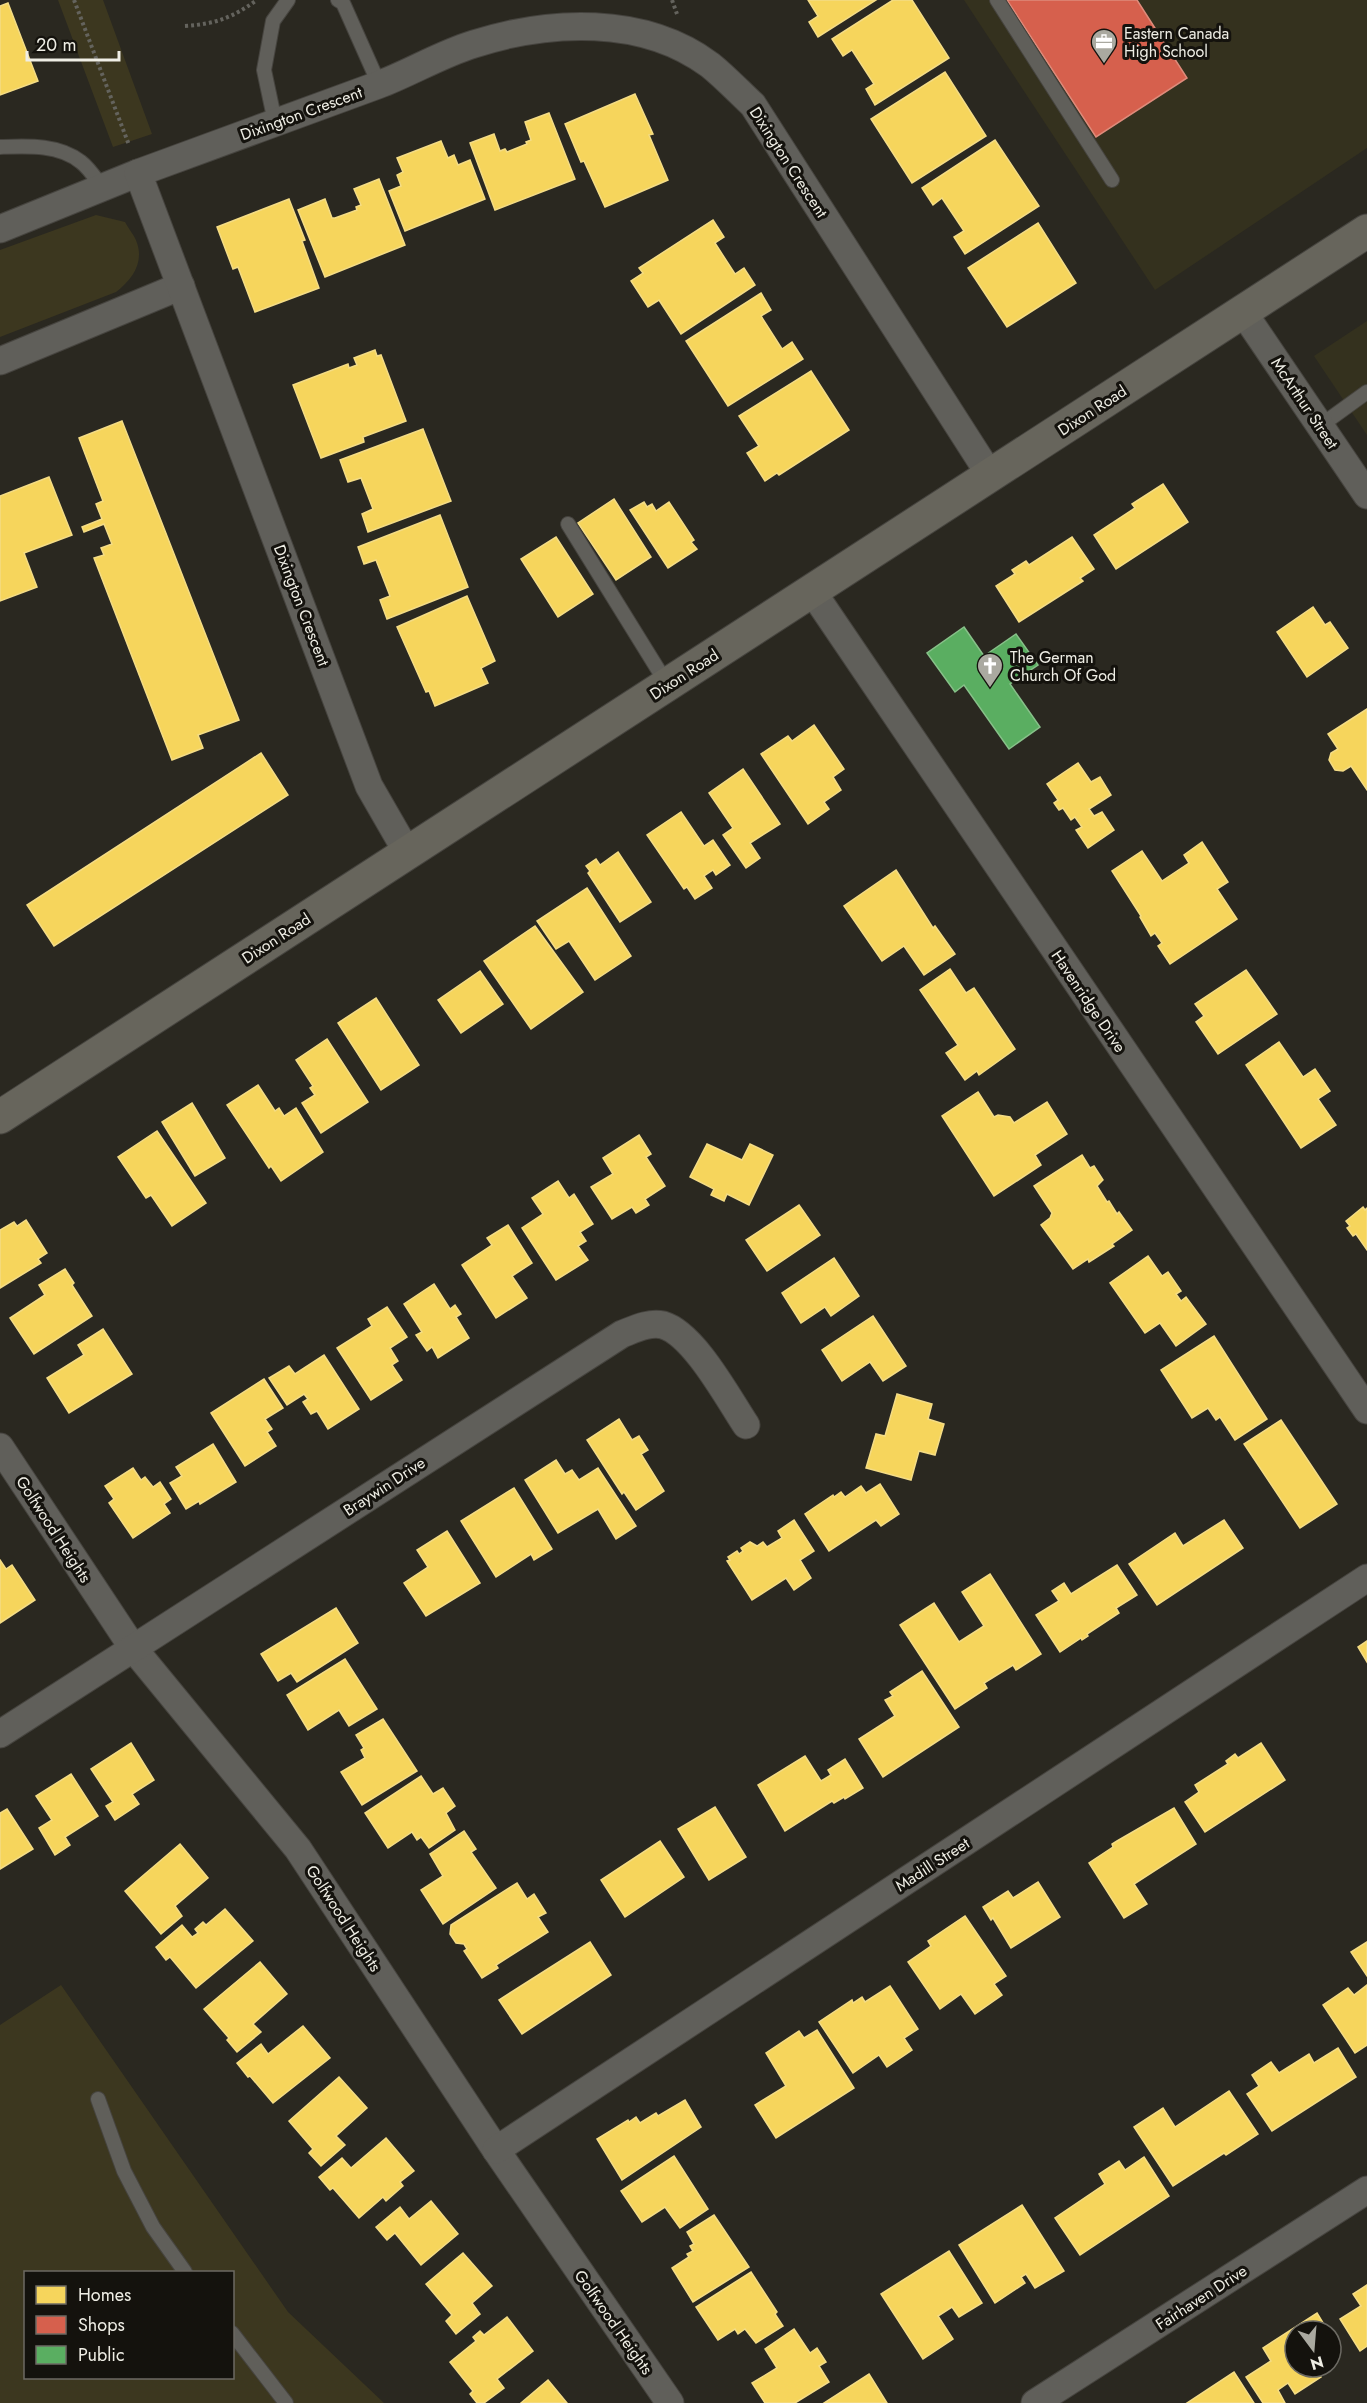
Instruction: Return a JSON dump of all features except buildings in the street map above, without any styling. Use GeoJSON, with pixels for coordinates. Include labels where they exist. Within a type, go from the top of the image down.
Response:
{"type":"FeatureCollection","features":[{"type":"Feature","properties":{"kind":"main road","name":"Dixon Road"},"geometry":{"type":"LineString","coordinates":[[0,1117],[1367,231]]}},
{"type":"Feature","properties":{"kind":"street","name":"Dixington Crescent"},"geometry":{"type":"LineString","coordinates":[[0,228],[138,173],[379,84],[472,44],[515,33],[581,25],[632,30],[690,53],[710,65],[753,105],[990,476]]}},
{"type":"Feature","properties":{"kind":"street","name":"Dixington Crescent"},"geometry":{"type":"LineString","coordinates":[[138,173],[369,786],[407,852]]}},
{"type":"Feature","properties":{"kind":"street"},"geometry":{"type":"LineString","coordinates":[[0,361],[181,286]]}},
{"type":"Feature","properties":{"kind":"street","name":"McArthur Street"},"geometry":{"type":"LineString","coordinates":[[1243,312],[1367,495]]}},
{"type":"Feature","properties":{"kind":"street","name":"Havenridge Drive"},"geometry":{"type":"LineString","coordinates":[[812,591],[1367,1410]]}},
{"type":"Feature","properties":{"kind":"street","name":"Braywin Drive"},"geometry":{"type":"LineString","coordinates":[[0,1734],[612,1340],[633,1330],[644,1326],[661,1325],[676,1330],[692,1344],[746,1425]]}},
{"type":"Feature","properties":{"kind":"street","name":"Golfwood Heights"},"geometry":{"type":"LineString","coordinates":[[0,1447],[133,1648],[298,1849],[496,2150],[670,2403]]}},
{"type":"Feature","properties":{"kind":"street","name":"Madill Street"},"geometry":{"type":"LineString","coordinates":[[496,2150],[1367,1578]]}},
{"type":"Feature","properties":{"kind":"street","name":"Fairhaven Drive"},"geometry":{"type":"LineString","coordinates":[[1035,2403],[1367,2190]]}},
{"type":"Feature","properties":{"kind":"lane"},"geometry":{"type":"LineString","coordinates":[[275,122],[264,70],[273,21],[288,0]]}},
{"type":"Feature","properties":{"kind":"lane"},"geometry":{"type":"LineString","coordinates":[[338,0],[343,3],[379,84]]}},
{"type":"Feature","properties":{"kind":"lane"},"geometry":{"type":"LineString","coordinates":[[997,0],[1112,180]]}},
{"type":"Feature","properties":{"kind":"lane"},"geometry":{"type":"LineString","coordinates":[[0,147],[29,145],[64,152],[82,162],[102,187]]}},
{"type":"Feature","properties":{"kind":"lane"},"geometry":{"type":"LineString","coordinates":[[1320,426],[1367,392]]}},
{"type":"Feature","properties":{"kind":"lane"},"geometry":{"type":"LineString","coordinates":[[568,524],[667,684]]}},
{"type":"Feature","properties":{"kind":"lane"},"geometry":{"type":"LineString","coordinates":[[98,2099],[124,2171],[153,2227],[184,2271]]}},
{"type":"Feature","properties":{"kind":"lane"},"geometry":{"type":"LineString","coordinates":[[234,2336],[286,2403]]}},
{"type":"Feature","properties":{"kind":"path"},"geometry":{"type":"LineString","coordinates":[[74,0],[124,127],[138,173]]}},
{"type":"Feature","properties":{"kind":"path"},"geometry":{"type":"LineString","coordinates":[[185,26],[210,24],[237,14],[257,0]]}},
{"type":"Feature","properties":{"kind":"shaded area"},"geometry":{"type":"Polygon","coordinates":[[[58,0],[103,0],[152,134],[113,147],[58,0]]]}},
{"type":"Feature","properties":{"kind":"shaded area"},"geometry":{"type":"Polygon","coordinates":[[[964,0],[1367,0],[1367,148],[1155,290],[964,0]]]}},
{"type":"Feature","properties":{"kind":"shaded area"},"geometry":{"type":"Polygon","coordinates":[[[96,215],[125,222],[135,238],[139,257],[132,276],[116,292],[0,337],[0,250],[96,215]]]}},
{"type":"Feature","properties":{"kind":"shaded area"},"geometry":{"type":"Polygon","coordinates":[[[1367,321],[1367,435],[1314,356],[1367,321]]]}},
{"type":"Feature","properties":{"kind":"shaded area"},"geometry":{"type":"Polygon","coordinates":[[[61,1985],[288,2312],[384,2403],[0,2403],[0,2025],[61,1985]]]}},
{"type":"Feature","properties":{"kind":"place","name":"Eastern Canada High School"},"geometry":{"type":"Point","coordinates":[1104,65]}},
{"type":"Feature","properties":{"kind":"place","name":"The German Church Of God"},"geometry":{"type":"Point","coordinates":[990,689]}}]}
